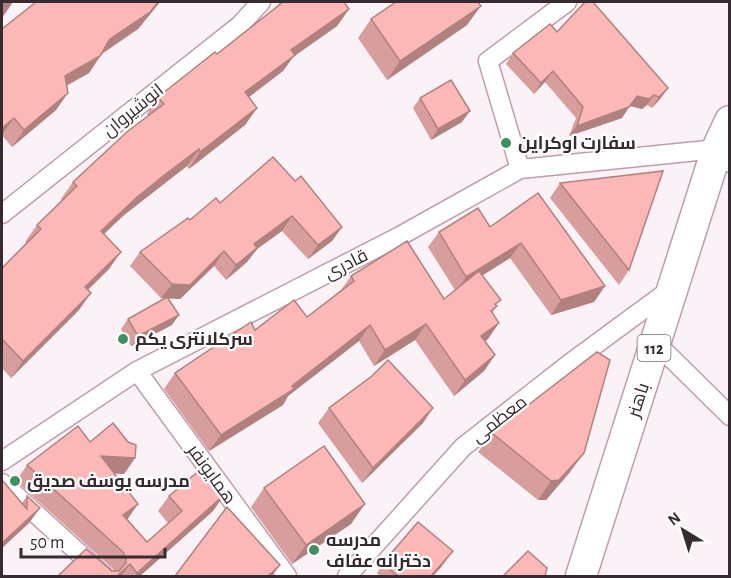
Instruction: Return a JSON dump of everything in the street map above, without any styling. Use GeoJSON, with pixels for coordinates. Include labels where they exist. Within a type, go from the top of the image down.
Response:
{"type":"FeatureCollection","features":[{"type":"Feature","properties":{"kind":"main road","name":"باهنر"},"geometry":{"type":"LineString","coordinates":[[581,576],[674,286],[723,156],[729,121]]}},
{"type":"Feature","properties":{"kind":"street","name":"انوشیروان"},"geometry":{"type":"LineString","coordinates":[[2,214],[240,25],[261,2]]}},
{"type":"Feature","properties":{"kind":"street"},"geometry":{"type":"LineString","coordinates":[[520,169],[488,61],[567,2]]}},
{"type":"Feature","properties":{"kind":"street","name":"قادری"},"geometry":{"type":"LineString","coordinates":[[2,461],[137,371],[400,236],[520,169],[723,156]]}},
{"type":"Feature","properties":{"kind":"street","name":"معظمی"},"geometry":{"type":"LineString","coordinates":[[347,576],[463,447],[674,286]]}},
{"type":"Feature","properties":{"kind":"street"},"geometry":{"type":"LineString","coordinates":[[656,343],[729,416]]}},
{"type":"Feature","properties":{"kind":"street","name":"همایونفر"},"geometry":{"type":"LineString","coordinates":[[137,371],[287,576]]}},
{"type":"Feature","properties":{"kind":"street"},"geometry":{"type":"LineString","coordinates":[[2,483],[104,576]]}},
{"type":"Feature","properties":{"kind":"building"},"geometry":{"type":"Polygon","coordinates":[[[36,2],[158,2],[150,12],[110,39],[100,56],[65,76],[68,93],[24,130],[14,118],[2,128],[2,29],[36,2]]]}},
{"type":"Feature","properties":{"kind":"building"},"geometry":{"type":"Polygon","coordinates":[[[283,2],[344,2],[349,9],[291,50],[295,55],[245,92],[257,108],[200,152],[199,149],[163,176],[101,231],[121,252],[85,287],[91,293],[23,361],[2,339],[2,268],[41,229],[37,225],[77,186],[73,182],[128,131],[164,104],[158,97],[283,2]]]}},
{"type":"Feature","properties":{"kind":"building"},"geometry":{"type":"Polygon","coordinates":[[[396,2],[478,2],[481,6],[400,61],[371,19],[396,2]]]}},
{"type":"Feature","properties":{"kind":"building"},"geometry":{"type":"Polygon","coordinates":[[[585,2],[593,2],[668,88],[659,97],[654,95],[649,99],[637,96],[629,107],[577,126],[583,107],[553,71],[541,83],[513,53],[550,24],[557,32],[585,2]]]}},
{"type":"Feature","properties":{"kind":"building"},"geometry":{"type":"Polygon","coordinates":[[[451,80],[470,111],[438,129],[420,98],[451,80]]]}},
{"type":"Feature","properties":{"kind":"building"},"geometry":{"type":"Polygon","coordinates":[[[273,157],[295,181],[301,176],[342,227],[318,245],[292,216],[254,244],[257,248],[236,265],[224,251],[190,285],[172,284],[140,252],[188,218],[190,220],[216,198],[220,203],[273,157]]]}},
{"type":"Feature","properties":{"kind":"building"},"geometry":{"type":"Polygon","coordinates":[[[663,171],[629,270],[560,183],[663,171]]]}},
{"type":"Feature","properties":{"kind":"building"},"geometry":{"type":"Polygon","coordinates":[[[538,193],[605,286],[561,300],[521,243],[466,277],[439,232],[478,208],[490,227],[538,193]]]}},
{"type":"Feature","properties":{"kind":"building"},"geometry":{"type":"Polygon","coordinates":[[[407,241],[444,299],[479,271],[501,300],[491,311],[499,323],[481,336],[495,355],[465,380],[426,324],[385,350],[370,325],[292,386],[294,389],[221,435],[175,373],[251,322],[255,330],[294,300],[307,317],[354,281],[351,276],[407,241]]]}},
{"type":"Feature","properties":{"kind":"building"},"geometry":{"type":"Polygon","coordinates":[[[167,297],[179,315],[138,336],[128,319],[167,297]]]}},
{"type":"Feature","properties":{"kind":"building"},"geometry":{"type":"Polygon","coordinates":[[[597,352],[610,360],[584,453],[559,480],[551,481],[492,433],[597,352]]]}},
{"type":"Feature","properties":{"kind":"building"},"geometry":{"type":"Polygon","coordinates":[[[388,360],[433,408],[373,468],[329,408],[372,376],[388,360]]]}},
{"type":"Feature","properties":{"kind":"building"},"geometry":{"type":"Polygon","coordinates":[[[113,423],[128,442],[136,445],[135,458],[101,456],[138,504],[123,515],[147,542],[182,511],[169,496],[201,469],[224,495],[137,573],[130,564],[117,576],[58,576],[86,549],[112,571],[119,571],[126,563],[126,558],[123,552],[27,465],[78,426],[90,442],[113,423]]]}},
{"type":"Feature","properties":{"kind":"building"},"geometry":{"type":"Polygon","coordinates":[[[324,446],[365,504],[306,545],[264,488],[324,446]]]}},
{"type":"Feature","properties":{"kind":"building"},"geometry":{"type":"Polygon","coordinates":[[[2,480],[27,509],[27,496],[40,508],[2,543],[2,480]]]}},
{"type":"Feature","properties":{"kind":"building"},"geometry":{"type":"Polygon","coordinates":[[[227,507],[280,565],[268,576],[175,576],[227,507]]]}},
{"type":"Feature","properties":{"kind":"building"},"geometry":{"type":"Polygon","coordinates":[[[418,522],[453,551],[431,576],[398,576],[387,567],[391,561],[387,558],[418,522]]]}},
{"type":"Feature","properties":{"kind":"building"},"geometry":{"type":"Polygon","coordinates":[[[528,551],[547,568],[545,576],[503,576],[528,551]]]}},
{"type":"Feature","properties":{"kind":"place","name":"سفارت اوکراین"},"geometry":{"type":"Point","coordinates":[506,143]}},
{"type":"Feature","properties":{"kind":"place","name":"سرکلانتری یکم"},"geometry":{"type":"Point","coordinates":[123,339]}},
{"type":"Feature","properties":{"kind":"place","name":"مدرسه یوسف صدیق"},"geometry":{"type":"Point","coordinates":[15,481]}},
{"type":"Feature","properties":{"kind":"place","name":"مدرسه دخترانه عفاف"},"geometry":{"type":"Point","coordinates":[314,550]}}]}
